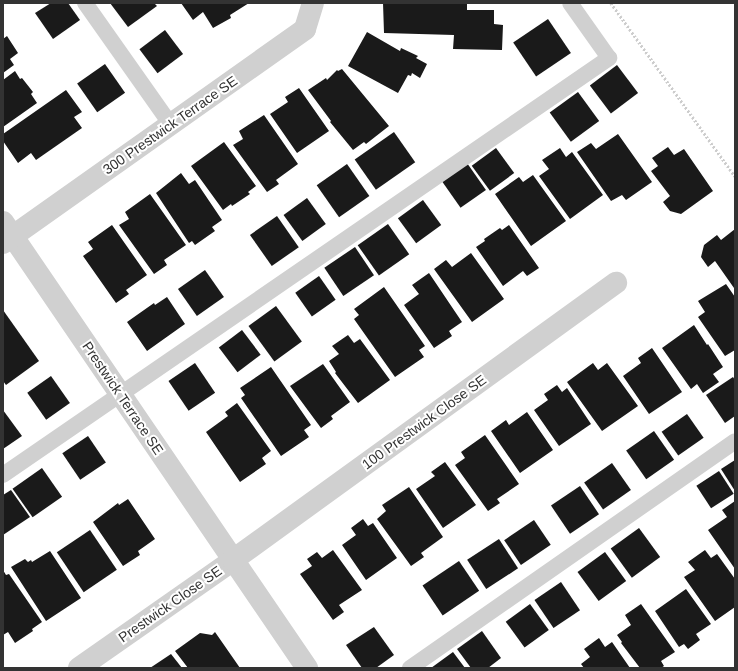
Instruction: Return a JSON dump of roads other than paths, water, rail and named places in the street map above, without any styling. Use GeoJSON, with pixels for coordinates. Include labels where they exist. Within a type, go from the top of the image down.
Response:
{"type":"FeatureCollection","features":[{"type":"Feature","properties":{"kind":"street","name":"300 Prestwick Terrace SE"},"geometry":{"type":"LineString","coordinates":[[6,234],[171,125],[305,29],[312,3]]}},
{"type":"Feature","properties":{"kind":"street","name":"Prestwick Terrace SE"},"geometry":{"type":"LineString","coordinates":[[6,234],[121,395],[233,560]]}},
{"type":"Feature","properties":{"kind":"street","name":"100 Prestwick Close SE"},"geometry":{"type":"LineString","coordinates":[[233,560],[616,283]]}},
{"type":"Feature","properties":{"kind":"street","name":"Prestwick Close SE"},"geometry":{"type":"LineString","coordinates":[[79,668],[233,560],[307,668]]}},
{"type":"Feature","properties":{"kind":"lane"},"geometry":{"type":"LineString","coordinates":[[85,3],[171,125]]}},
{"type":"Feature","properties":{"kind":"lane"},"geometry":{"type":"LineString","coordinates":[[3,475],[609,58],[570,3]]}},
{"type":"Feature","properties":{"kind":"lane"},"geometry":{"type":"LineString","coordinates":[[410,668],[735,441]]}}]}
